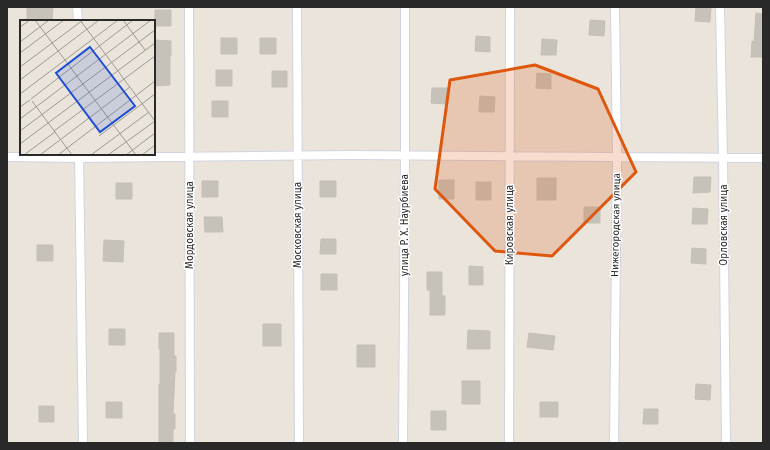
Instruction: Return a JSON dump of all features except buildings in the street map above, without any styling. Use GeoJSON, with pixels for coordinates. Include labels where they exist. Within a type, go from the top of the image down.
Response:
{"type":"FeatureCollection","features":[{"type":"Feature","properties":{"kind":"street"},"geometry":{"type":"LineString","coordinates":[[78,7],[78,20]]}},
{"type":"Feature","properties":{"kind":"street","name":"Мордовская улица"},"geometry":{"type":"LineString","coordinates":[[189,7],[190,443]]}},
{"type":"Feature","properties":{"kind":"street","name":"Московская улица"},"geometry":{"type":"LineString","coordinates":[[297,7],[299,443]]}},
{"type":"Feature","properties":{"kind":"street","name":"улица Р. Х. Наурбиева"},"geometry":{"type":"LineString","coordinates":[[403,443],[405,7]]}},
{"type":"Feature","properties":{"kind":"street","name":"Кировская улица"},"geometry":{"type":"LineString","coordinates":[[509,443],[510,7]]}},
{"type":"Feature","properties":{"kind":"street","name":"Нижегородская улица"},"geometry":{"type":"LineString","coordinates":[[614,7],[617,157],[614,443]]}},
{"type":"Feature","properties":{"kind":"street","name":"Орловская улица"},"geometry":{"type":"LineString","coordinates":[[720,7],[726,443]]}},
{"type":"Feature","properties":{"kind":"street"},"geometry":{"type":"LineString","coordinates":[[79,156],[83,443]]}},
{"type":"Feature","properties":{"kind":"street"},"geometry":{"type":"LineString","coordinates":[[7,157],[510,156],[763,158]]}},
{"type":"Feature","properties":{"kind":"highlighted area"},"geometry":{"type":"Polygon","coordinates":[[[535,65],[598,89],[636,172],[552,256],[495,251],[435,189],[450,80],[535,65]]]}}]}
